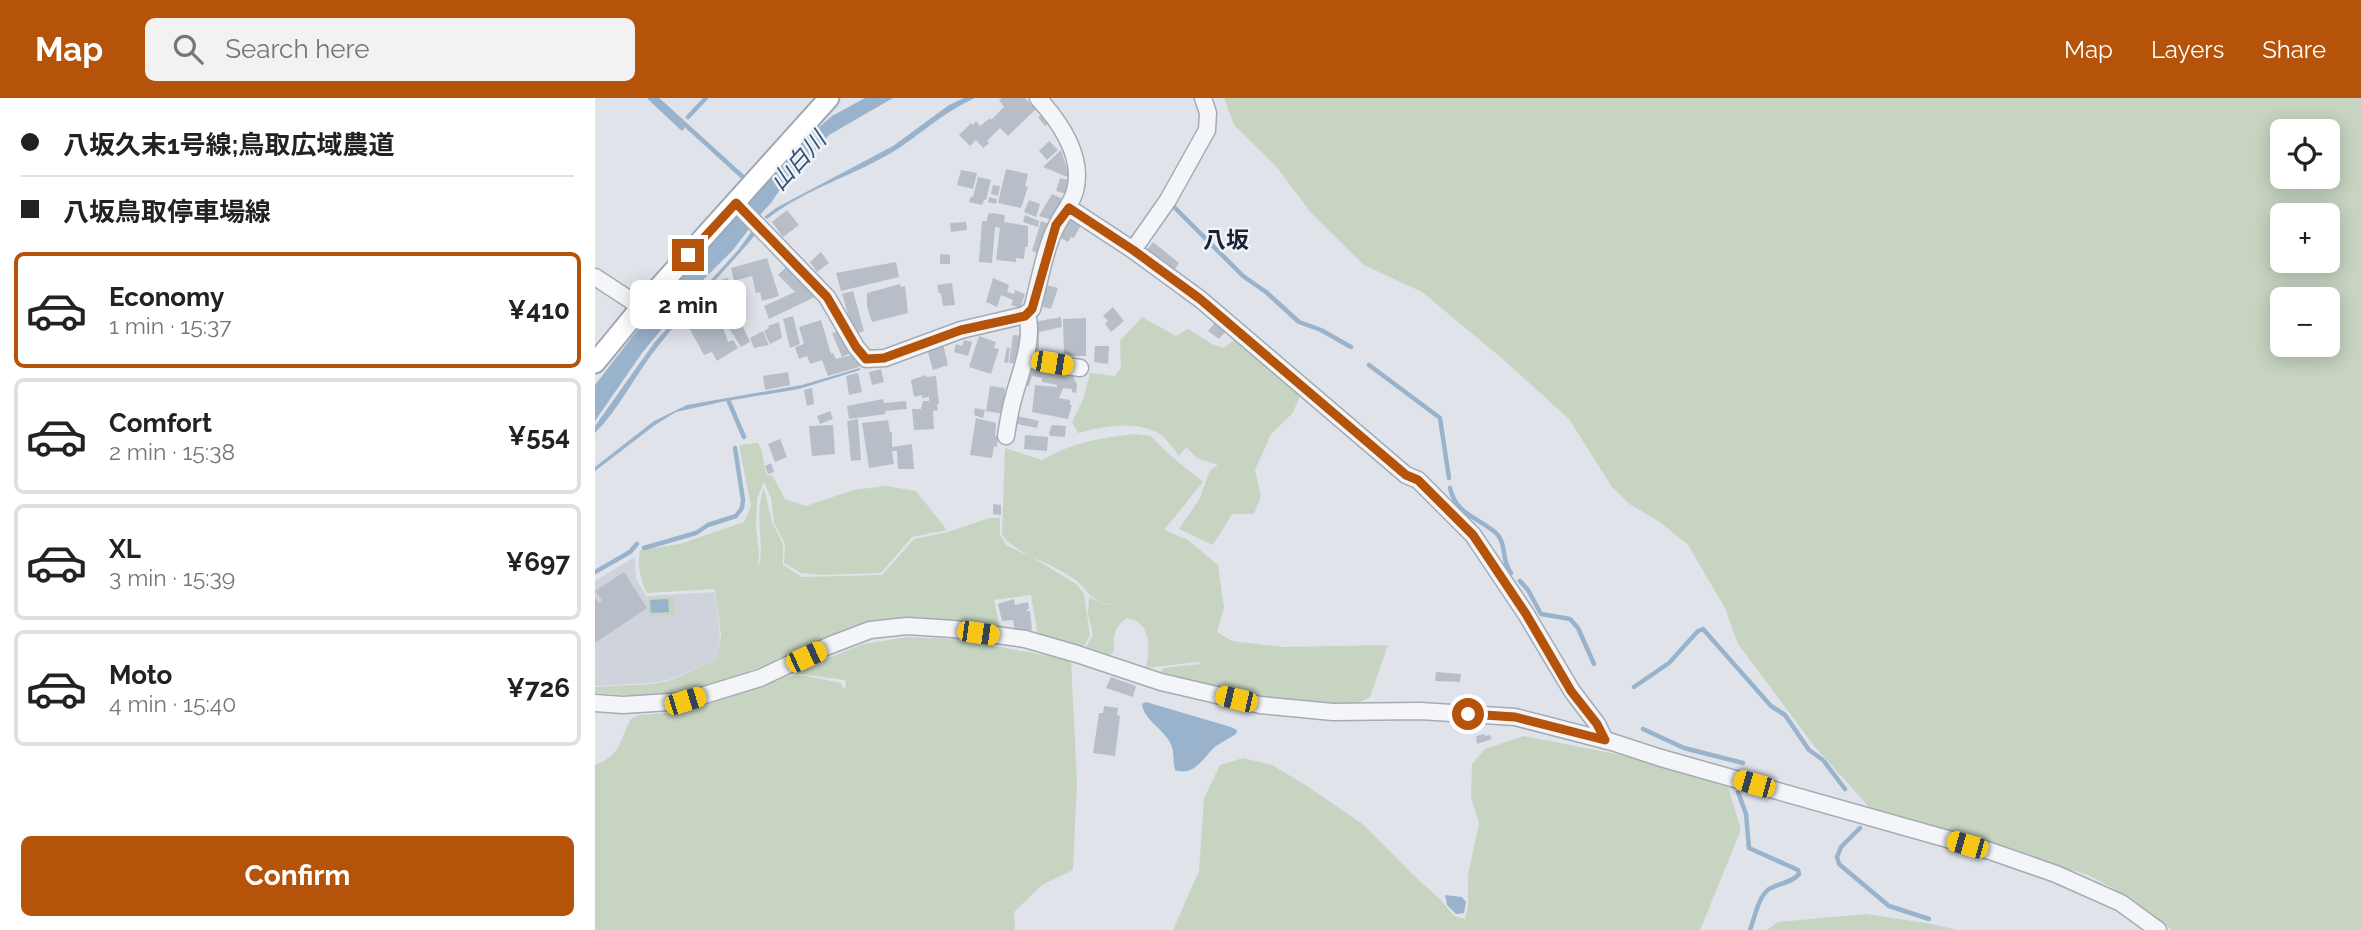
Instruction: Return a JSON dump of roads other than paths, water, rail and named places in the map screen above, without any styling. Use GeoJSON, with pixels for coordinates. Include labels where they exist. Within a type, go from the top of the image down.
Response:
{"type":"FeatureCollection","features":[{"type":"Feature","properties":{"kind":"main road"},"geometry":{"type":"LineString","coordinates":[[595,363],[641,307],[829,98]]}},
{"type":"Feature","properties":{"kind":"street"},"geometry":{"type":"LineString","coordinates":[[736,203],[827,297],[866,359],[884,358],[961,330],[1025,316],[1032,309],[1056,225],[1069,208],[1076,190],[1074,159],[1062,129],[1038,98]]}},
{"type":"Feature","properties":{"kind":"street"},"geometry":{"type":"LineString","coordinates":[[1133,250],[1168,200],[1206,130],[1208,113],[1203,98]]}},
{"type":"Feature","properties":{"kind":"street"},"geometry":{"type":"LineString","coordinates":[[1069,208],[1200,299],[1406,475],[1418,480],[1473,535],[1605,740]]}},
{"type":"Feature","properties":{"kind":"street"},"geometry":{"type":"LineString","coordinates":[[595,276],[641,307]]}},
{"type":"Feature","properties":{"kind":"street"},"geometry":{"type":"LineString","coordinates":[[1006,436],[1025,359],[1030,324],[1027,313]]}},
{"type":"Feature","properties":{"kind":"street"},"geometry":{"type":"LineString","coordinates":[[1025,359],[1080,368]]}},
{"type":"Feature","properties":{"kind":"street"},"geometry":{"type":"LineString","coordinates":[[595,703],[623,705],[685,701],[760,678],[828,646],[870,630],[907,626],[954,629],[1025,639],[1161,682],[1260,705],[1333,712],[1420,711],[1515,717],[1605,740],[1990,851],[2056,874],[2121,903],[2158,930]]}},
{"type":"Feature","properties":{"kind":"water","name":"山白川"},"geometry":{"type":"Polygon","coordinates":[[[865,98],[893,98],[829,135],[642,353],[595,421],[595,385],[653,310],[811,134],[832,116],[865,98]]]}},
{"type":"Feature","properties":{"kind":"water"},"geometry":{"type":"Polygon","coordinates":[[[964,98],[975,98],[944,115],[883,158],[798,199],[767,219],[764,217],[893,146],[949,105],[964,98]]]}},
{"type":"Feature","properties":{"kind":"water"},"geometry":{"type":"Polygon","coordinates":[[[754,228],[759,230],[671,330],[595,433],[595,426],[654,343],[739,249],[754,228]]]}},
{"type":"Feature","properties":{"kind":"water"},"geometry":{"type":"Polygon","coordinates":[[[860,368],[799,389],[676,412],[595,471],[595,467],[654,421],[687,405],[802,385],[860,368]]]}},
{"type":"Feature","properties":{"kind":"water"},"geometry":{"type":"Polygon","coordinates":[[[668,599],[669,612],[651,613],[650,600],[668,599]]]}},
{"type":"Feature","properties":{"kind":"water"},"geometry":{"type":"Polygon","coordinates":[[[1146,702],[1231,727],[1237,730],[1236,734],[1216,746],[1198,765],[1188,771],[1175,770],[1172,747],[1147,716],[1142,704],[1146,702]]]}},
{"type":"Feature","properties":{"kind":"water"},"geometry":{"type":"Polygon","coordinates":[[[1445,895],[1462,897],[1466,902],[1464,913],[1456,914],[1447,905],[1445,895]]]}},
{"type":"Feature","properties":{"kind":"waterway"},"geometry":{"type":"LineString","coordinates":[[650,98],[682,128]]}},
{"type":"Feature","properties":{"kind":"waterway"},"geometry":{"type":"LineString","coordinates":[[656,98],[744,178]]}},
{"type":"Feature","properties":{"kind":"waterway"},"geometry":{"type":"LineString","coordinates":[[688,117],[706,98]]}},
{"type":"Feature","properties":{"kind":"waterway"},"geometry":{"type":"LineString","coordinates":[[1172,205],[1243,276],[1266,292],[1299,322],[1321,330],[1351,347]]}},
{"type":"Feature","properties":{"kind":"waterway"},"geometry":{"type":"LineString","coordinates":[[1369,365],[1440,418],[1449,478]]}},
{"type":"Feature","properties":{"kind":"waterway"},"geometry":{"type":"LineString","coordinates":[[729,402],[744,437]]}},
{"type":"Feature","properties":{"kind":"waterway"},"geometry":{"type":"LineString","coordinates":[[644,548],[696,533],[708,525],[736,516],[742,508],[743,500],[735,448]]}},
{"type":"Feature","properties":{"kind":"waterway"},"geometry":{"type":"LineString","coordinates":[[1450,488],[1462,510],[1499,537],[1511,573]]}},
{"type":"Feature","properties":{"kind":"waterway"},"geometry":{"type":"LineString","coordinates":[[595,572],[630,552],[637,544]]}},
{"type":"Feature","properties":{"kind":"waterway"},"geometry":{"type":"LineString","coordinates":[[1520,581],[1541,614],[1570,619],[1578,628],[1594,664]]}},
{"type":"Feature","properties":{"kind":"waterway"},"geometry":{"type":"LineString","coordinates":[[1634,687],[1669,663],[1698,631],[1703,629],[1771,706],[1785,715],[1809,750],[1823,760],[1845,789]]}},
{"type":"Feature","properties":{"kind":"waterway"},"geometry":{"type":"LineString","coordinates":[[1643,729],[1684,748],[1743,763]]}},
{"type":"Feature","properties":{"kind":"waterway"},"geometry":{"type":"LineString","coordinates":[[1738,792],[1746,814],[1749,848],[1798,870],[1799,874],[1765,893],[1759,902],[1750,930]]}},
{"type":"Feature","properties":{"kind":"waterway"},"geometry":{"type":"LineString","coordinates":[[1860,828],[1841,847],[1837,857],[1839,864],[1889,906],[1929,919]]}},
{"type":"Feature","properties":{"kind":"district","name":"八坂"},"geometry":{"type":"Point","coordinates":[1226,240]}}]}
